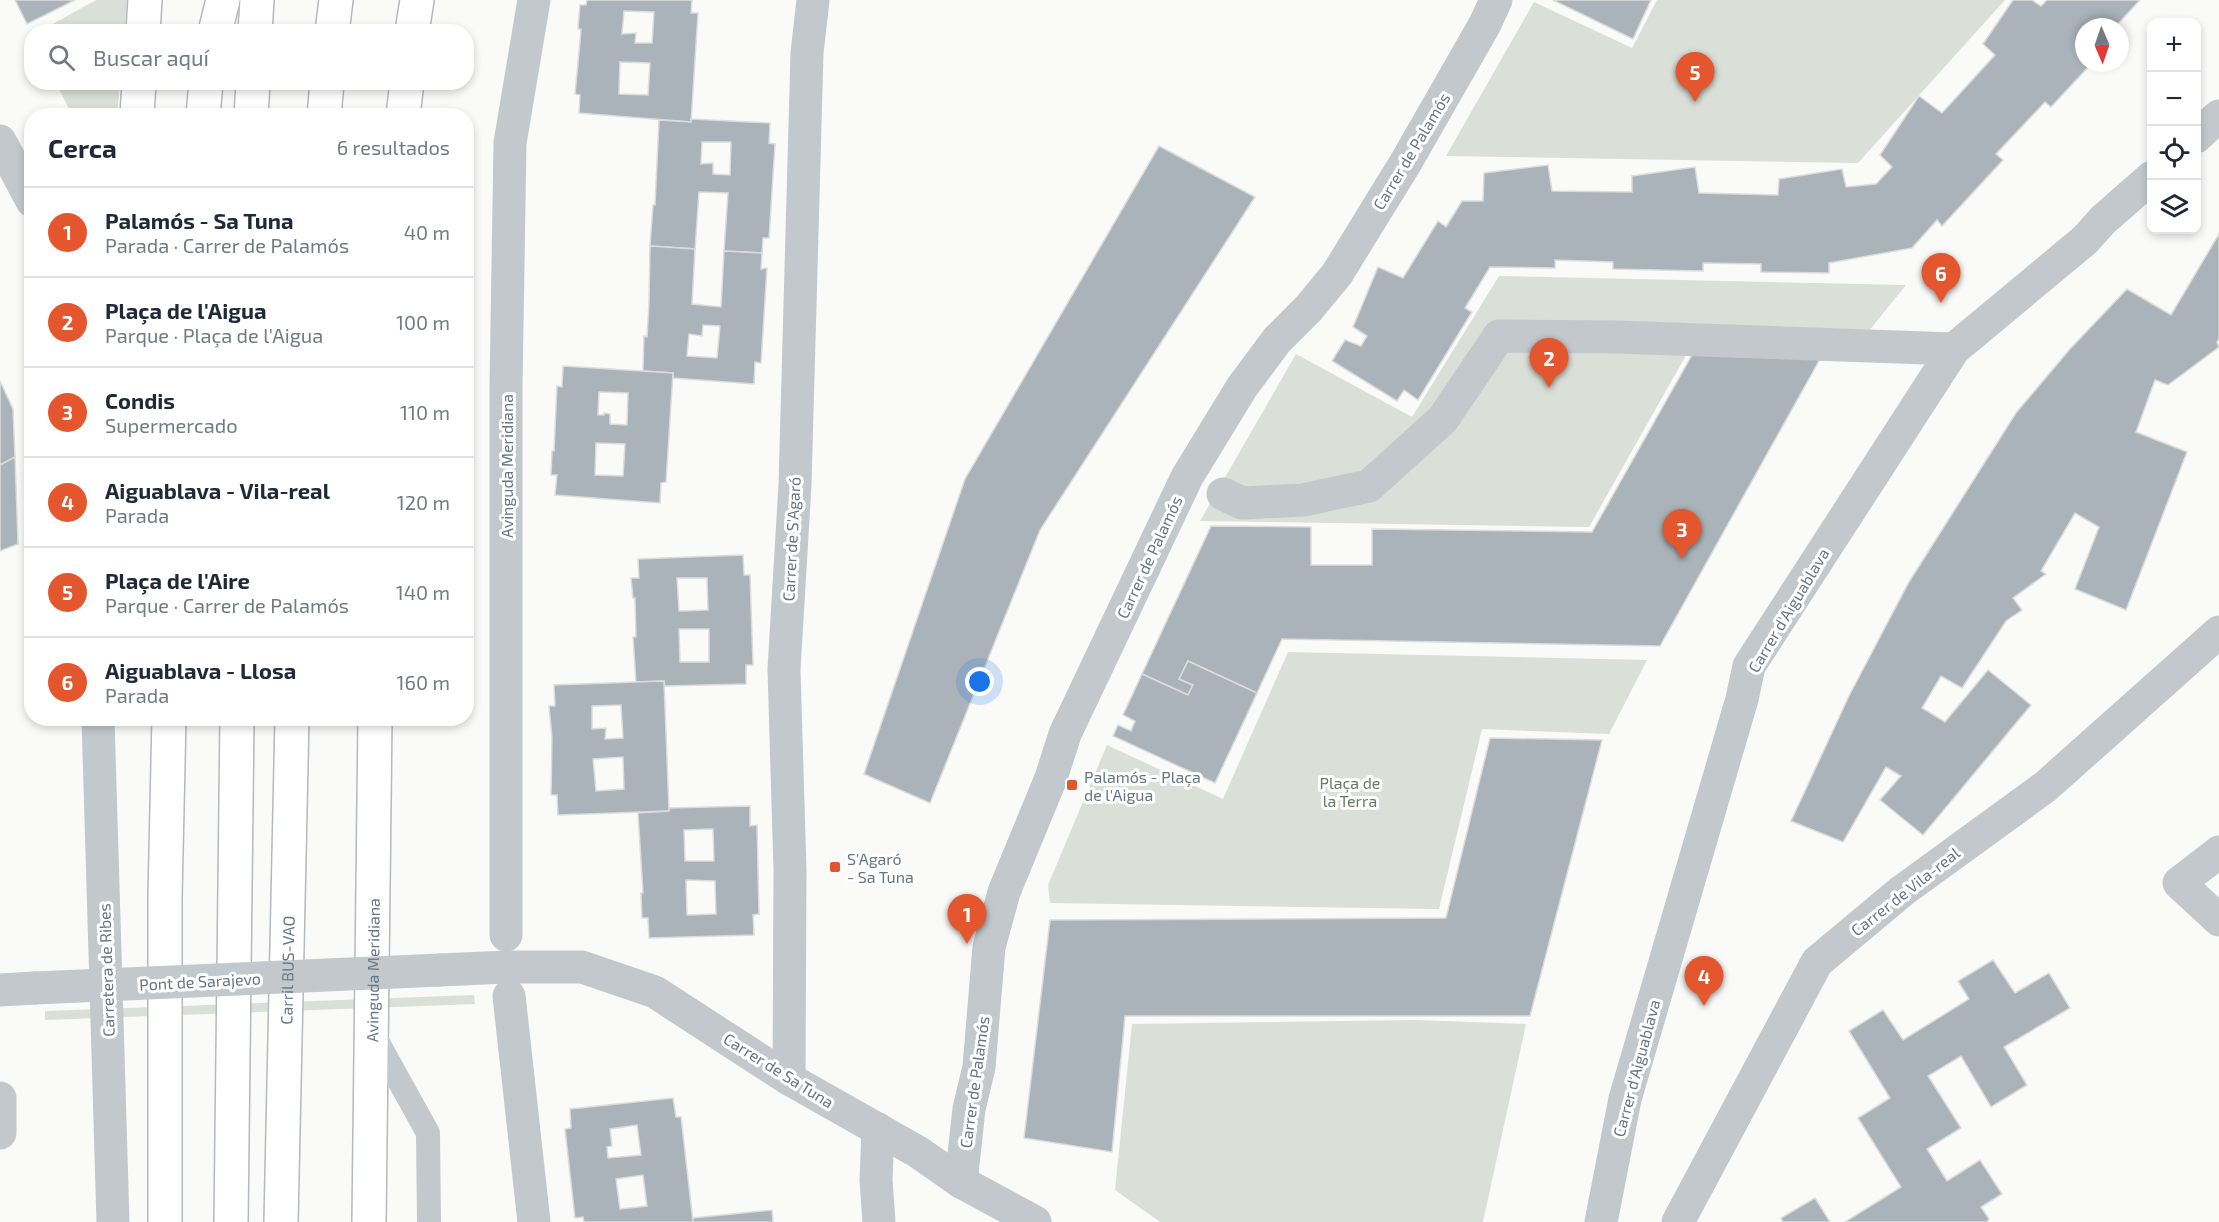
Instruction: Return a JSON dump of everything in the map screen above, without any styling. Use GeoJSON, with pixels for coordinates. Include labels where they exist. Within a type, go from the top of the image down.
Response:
{"type":"FeatureCollection","features":[{"type":"Feature","properties":{"kind":"highway"},"geometry":{"type":"LineString","coordinates":[[144,24],[145,0]]}},
{"type":"Feature","properties":{"kind":"highway"},"geometry":{"type":"LineString","coordinates":[[217,24],[223,0]]}},
{"type":"Feature","properties":{"kind":"highway"},"geometry":{"type":"LineString","coordinates":[[256,24],[257,0]]}},
{"type":"Feature","properties":{"kind":"highway"},"geometry":{"type":"LineString","coordinates":[[333,24],[336,0]]}},
{"type":"Feature","properties":{"kind":"highway"},"geometry":{"type":"LineString","coordinates":[[413,24],[417,0]]}},
{"type":"Feature","properties":{"kind":"highway"},"geometry":{"type":"LineString","coordinates":[[137,108],[139,90]]}},
{"type":"Feature","properties":{"kind":"highway"},"geometry":{"type":"LineString","coordinates":[[204,108],[205,90]]}},
{"type":"Feature","properties":{"kind":"highway"},"geometry":{"type":"LineString","coordinates":[[251,108],[253,90]]}},
{"type":"Feature","properties":{"kind":"highway"},"geometry":{"type":"LineString","coordinates":[[325,108],[326,90]]}},
{"type":"Feature","properties":{"kind":"highway"},"geometry":{"type":"LineString","coordinates":[[404,108],[406,90]]}},
{"type":"Feature","properties":{"kind":"highway"},"geometry":{"type":"LineString","coordinates":[[149,726],[165,897]]}},
{"type":"Feature","properties":{"kind":"highway"},"geometry":{"type":"LineString","coordinates":[[165,1222],[165,897],[170,726]]}},
{"type":"Feature","properties":{"kind":"highway"},"geometry":{"type":"LineString","coordinates":[[231,1222],[237,726]]}},
{"type":"Feature","properties":{"kind":"highway","name":"Carril BUS-VAO"},"geometry":{"type":"LineString","coordinates":[[281,1222],[292,726]]}},
{"type":"Feature","properties":{"kind":"highway","name":"Avinguda Meridiana"},"geometry":{"type":"LineString","coordinates":[[369,1222],[375,726]]}},
{"type":"Feature","properties":{"kind":"street","name":"Avinguda Meridiana"},"geometry":{"type":"LineString","coordinates":[[534,0],[510,143],[506,386],[507,966],[534,1222]]}},
{"type":"Feature","properties":{"kind":"street","name":"Carrer de S'Agaró"},"geometry":{"type":"LineString","coordinates":[[789,1079],[790,871],[784,669],[795,485],[807,53],[813,0]]}},
{"type":"Feature","properties":{"kind":"street","name":"Carrer de Palamós"},"geometry":{"type":"LineString","coordinates":[[961,1182],[969,1109],[979,1067],[989,947],[1004,892],[1051,778],[1065,734],[1187,477],[1242,387],[1277,340],[1309,308],[1338,273],[1406,162],[1485,24],[1496,0]]}},
{"type":"Feature","properties":{"kind":"street"},"geometry":{"type":"LineString","coordinates":[[2201,132],[2219,116]]}},
{"type":"Feature","properties":{"kind":"street"},"geometry":{"type":"LineString","coordinates":[[0,141],[24,186]]}},
{"type":"Feature","properties":{"kind":"street","name":"Carrer d'Aiguablava"},"geometry":{"type":"LineString","coordinates":[[1601,1222],[1625,1099],[1742,699],[1749,666],[1954,349],[2085,240],[2103,220],[2148,180]]}},
{"type":"Feature","properties":{"kind":"street"},"geometry":{"type":"LineString","coordinates":[[1223,494],[1242,503],[1303,500],[1369,486],[1443,419],[1499,336],[1617,337],[1954,349]]}},
{"type":"Feature","properties":{"kind":"street","name":"Carrer de Vila-real"},"geometry":{"type":"LineString","coordinates":[[1678,1222],[1817,962],[1902,891],[2045,787],[2219,632]]}},
{"type":"Feature","properties":{"kind":"street","name":"Carretera de Ribes"},"geometry":{"type":"LineString","coordinates":[[98,726],[113,1222]]}},
{"type":"Feature","properties":{"kind":"street"},"geometry":{"type":"LineString","coordinates":[[2219,852],[2179,883],[2219,920]]}},
{"type":"Feature","properties":{"kind":"street","name":"Pont de Sarajevo"},"geometry":{"type":"LineString","coordinates":[[0,990],[507,966]]}},
{"type":"Feature","properties":{"kind":"street","name":"Carrer de Sa Tuna"},"geometry":{"type":"LineString","coordinates":[[507,966],[582,967],[655,992],[789,1079],[918,1152],[961,1182],[1035,1222]]}},
{"type":"Feature","properties":{"kind":"street"},"geometry":{"type":"LineString","coordinates":[[0,1098],[0,1133]]}},
{"type":"Feature","properties":{"kind":"street"},"geometry":{"type":"LineString","coordinates":[[878,1129],[876,1180],[879,1222]]}},
{"type":"Feature","properties":{"kind":"lane"},"geometry":{"type":"LineString","coordinates":[[371,1032],[428,1133],[429,1222]]}},
{"type":"Feature","properties":{"kind":"green space"},"geometry":{"type":"Polygon","coordinates":[[[96,0],[127,0],[125,24],[53,24],[96,0]]]}},
{"type":"Feature","properties":{"kind":"green space"},"geometry":{"type":"Polygon","coordinates":[[[1657,0],[2005,0],[1858,163],[1446,156],[1534,2],[1632,48],[1657,0]]]}},
{"type":"Feature","properties":{"kind":"green space"},"geometry":{"type":"Polygon","coordinates":[[[60,90],[119,90],[118,108],[68,108],[60,90]]]}},
{"type":"Feature","properties":{"kind":"green space"},"geometry":{"type":"Polygon","coordinates":[[[1499,276],[1906,285],[1847,358],[1689,350],[1589,527],[1200,521],[1296,354],[1412,417],[1499,276]]]}},
{"type":"Feature","properties":{"kind":"green space","name":"Plaça de la Terra"},"geometry":{"type":"Polygon","coordinates":[[[1288,652],[1647,660],[1609,734],[1482,729],[1439,909],[1050,903],[1048,885],[1107,745],[1223,799],[1288,652]]]}},
{"type":"Feature","properties":{"kind":"green space"},"geometry":{"type":"Polygon","coordinates":[[[474,995],[475,1004],[45,1020],[45,1011],[474,995]]]}},
{"type":"Feature","properties":{"kind":"green space"},"geometry":{"type":"Polygon","coordinates":[[[1415,1020],[1526,1024],[1483,1222],[1160,1222],[1115,1190],[1132,1024],[1415,1020]]]}},
{"type":"Feature","properties":{"kind":"building"},"geometry":{"type":"Polygon","coordinates":[[[15,0],[75,0],[27,24],[15,0]]]}},
{"type":"Feature","properties":{"kind":"building"},"geometry":{"type":"Polygon","coordinates":[[[587,0],[692,0],[691,13],[698,13],[691,122],[579,113],[580,95],[575,94],[581,29],[578,29],[580,5],[586,5],[587,0]],[[624,11],[622,34],[636,33],[635,43],[652,43],[654,12],[624,11]],[[620,62],[619,94],[648,95],[650,63],[620,62]]]}},
{"type":"Feature","properties":{"kind":"building"},"geometry":{"type":"Polygon","coordinates":[[[1553,0],[1651,0],[1633,39],[1553,0]]]}},
{"type":"Feature","properties":{"kind":"building"},"geometry":{"type":"Polygon","coordinates":[[[2013,0],[2032,0],[2041,6],[2047,0],[2140,0],[2123,18],[2075,18],[2075,72],[2084,72],[2051,107],[2045,102],[1996,154],[2003,160],[1942,226],[1937,220],[1912,248],[1829,263],[1829,273],[1761,272],[1761,264],[1703,263],[1703,271],[1613,269],[1613,262],[1555,260],[1555,268],[1490,267],[1465,308],[1472,312],[1418,400],[1404,390],[1397,401],[1332,361],[1345,340],[1361,346],[1367,336],[1353,327],[1378,267],[1403,278],[1438,221],[1446,227],[1462,201],[1483,201],[1484,173],[1548,165],[1552,191],[1632,192],[1632,176],[1695,167],[1699,193],[1778,195],[1779,179],[1842,169],[1846,187],[1876,184],[1892,167],[1880,155],[1919,96],[1942,113],[1995,55],[1983,44],[2013,0]]]}},
{"type":"Feature","properties":{"kind":"building"},"geometry":{"type":"Polygon","coordinates":[[[691,119],[770,123],[769,143],[775,144],[769,238],[763,238],[762,253],[724,251],[728,193],[699,192],[695,249],[650,246],[653,205],[655,205],[659,120],[691,122],[691,119]],[[702,142],[701,164],[713,163],[713,174],[730,175],[731,142],[702,142]]]}},
{"type":"Feature","properties":{"kind":"building"},"geometry":{"type":"Polygon","coordinates":[[[1159,146],[1255,197],[1040,530],[930,803],[864,774],[965,479],[1159,146]]]}},
{"type":"Feature","properties":{"kind":"building"},"geometry":{"type":"Polygon","coordinates":[[[2219,234],[2219,339],[2217,342],[2219,347],[2168,385],[2155,380],[2136,432],[2187,452],[2126,610],[2075,589],[2099,527],[2075,513],[2041,571],[2046,574],[2013,598],[2022,610],[2006,621],[1962,688],[1941,676],[1922,708],[1945,722],[1988,670],[2031,705],[1923,835],[1880,800],[1901,776],[1886,767],[1843,842],[1791,821],[1849,696],[1909,582],[2016,413],[2070,349],[2127,289],[2171,315],[2219,234]]]}},
{"type":"Feature","properties":{"kind":"building"},"geometry":{"type":"Polygon","coordinates":[[[650,246],[695,249],[692,304],[721,307],[724,251],[762,253],[761,269],[767,268],[761,363],[755,362],[754,384],[673,378],[673,373],[643,371],[644,336],[647,337],[650,246]],[[703,325],[702,336],[689,334],[687,356],[717,358],[720,326],[703,325]]]}},
{"type":"Feature","properties":{"kind":"building"},"geometry":{"type":"Polygon","coordinates":[[[1692,355],[1820,359],[1660,646],[1282,639],[1257,693],[1188,661],[1179,679],[1193,685],[1188,695],[1142,674],[1211,526],[1311,527],[1311,565],[1372,565],[1372,529],[1592,532],[1692,355]]]}},
{"type":"Feature","properties":{"kind":"building"},"geometry":{"type":"Polygon","coordinates":[[[563,366],[673,373],[666,482],[661,483],[660,503],[555,495],[557,475],[551,475],[552,451],[554,451],[557,386],[562,387],[563,366]],[[599,392],[598,415],[610,414],[610,424],[627,425],[628,393],[599,392]],[[596,443],[595,475],[623,476],[625,444],[596,443]]]}},
{"type":"Feature","properties":{"kind":"building"},"geometry":{"type":"Polygon","coordinates":[[[0,381],[13,409],[15,457],[0,465],[0,381]]]}},
{"type":"Feature","properties":{"kind":"building"},"geometry":{"type":"Polygon","coordinates":[[[15,457],[18,544],[0,551],[0,465],[15,457]]]}},
{"type":"Feature","properties":{"kind":"building"},"geometry":{"type":"Polygon","coordinates":[[[743,555],[744,575],[750,575],[753,665],[746,665],[746,684],[665,686],[664,681],[636,682],[633,637],[636,637],[635,598],[633,598],[631,578],[639,578],[638,559],[743,555]],[[677,578],[679,611],[708,610],[707,578],[677,578]],[[679,629],[680,662],[709,662],[709,629],[679,629]]]}},
{"type":"Feature","properties":{"kind":"building"},"geometry":{"type":"Polygon","coordinates":[[[1188,661],[1257,693],[1215,783],[1113,736],[1118,725],[1131,731],[1135,721],[1123,715],[1142,674],[1188,695],[1193,685],[1179,679],[1188,661]]]}},
{"type":"Feature","properties":{"kind":"building"},"geometry":{"type":"Polygon","coordinates":[[[664,681],[669,811],[558,815],[557,795],[551,795],[552,738],[549,706],[555,706],[554,685],[664,681]],[[621,705],[592,706],[592,729],[606,728],[605,739],[623,738],[621,705]],[[623,757],[593,759],[596,791],[624,789],[623,757]]]}},
{"type":"Feature","properties":{"kind":"building"},"geometry":{"type":"Polygon","coordinates":[[[1490,738],[1602,740],[1530,1016],[1125,1016],[1112,1152],[1024,1138],[1050,920],[1446,918],[1490,738]]]}},
{"type":"Feature","properties":{"kind":"building"},"geometry":{"type":"Polygon","coordinates":[[[750,806],[750,826],[757,825],[759,914],[753,915],[754,935],[649,938],[648,918],[642,918],[641,893],[643,893],[638,813],[669,811],[669,808],[750,806]],[[713,829],[684,830],[685,861],[714,861],[713,829]],[[686,880],[687,915],[716,914],[715,881],[686,880]]]}},
{"type":"Feature","properties":{"kind":"building"},"geometry":{"type":"Polygon","coordinates":[[[1993,960],[2015,993],[2049,973],[2070,1008],[2004,1047],[2027,1085],[1991,1107],[1961,1056],[1928,1076],[1961,1128],[1927,1149],[1947,1181],[1980,1160],[2002,1194],[1981,1207],[1989,1219],[1987,1222],[1845,1222],[1901,1187],[1858,1118],[1890,1098],[1849,1031],[1883,1010],[1903,1040],[1969,999],[1958,981],[1993,960]]]}},
{"type":"Feature","properties":{"kind":"building"},"geometry":{"type":"Polygon","coordinates":[[[673,1098],[676,1117],[681,1117],[693,1222],[584,1222],[583,1217],[575,1218],[565,1129],[571,1128],[570,1109],[673,1098]],[[637,1125],[610,1129],[612,1146],[607,1147],[608,1158],[641,1155],[637,1125]],[[643,1175],[616,1179],[620,1209],[647,1206],[643,1175]]]}},
{"type":"Feature","properties":{"kind":"building"},"geometry":{"type":"Polygon","coordinates":[[[1815,1198],[1830,1222],[1783,1222],[1781,1218],[1815,1198]]]}},
{"type":"Feature","properties":{"kind":"building"},"geometry":{"type":"Polygon","coordinates":[[[772,1210],[773,1222],[693,1222],[693,1218],[772,1210]]]}},
{"type":"Feature","properties":{"kind":"place","name":"Plaça de l'Aire"},"geometry":{"type":"Point","coordinates":[1695,102]}},
{"type":"Feature","properties":{"kind":"place","name":"Aiguablava - Llosa"},"geometry":{"type":"Point","coordinates":[1941,303]}},
{"type":"Feature","properties":{"kind":"place","name":"Plaça de l'Aigua"},"geometry":{"type":"Point","coordinates":[1549,388]}},
{"type":"Feature","properties":{"kind":"place","name":"Condis"},"geometry":{"type":"Point","coordinates":[1682,559]}},
{"type":"Feature","properties":{"kind":"place","name":"Palamós - Plaça de l'Aigua"},"geometry":{"type":"Point","coordinates":[1072,785]}},
{"type":"Feature","properties":{"kind":"place","name":"S'Agaró - Sa Tuna"},"geometry":{"type":"Point","coordinates":[835,867]}},
{"type":"Feature","properties":{"kind":"place","name":"Palamós - Sa Tuna"},"geometry":{"type":"Point","coordinates":[967,944]}},
{"type":"Feature","properties":{"kind":"place","name":"Aiguablava - Vila-real"},"geometry":{"type":"Point","coordinates":[1704,1006]}}]}
